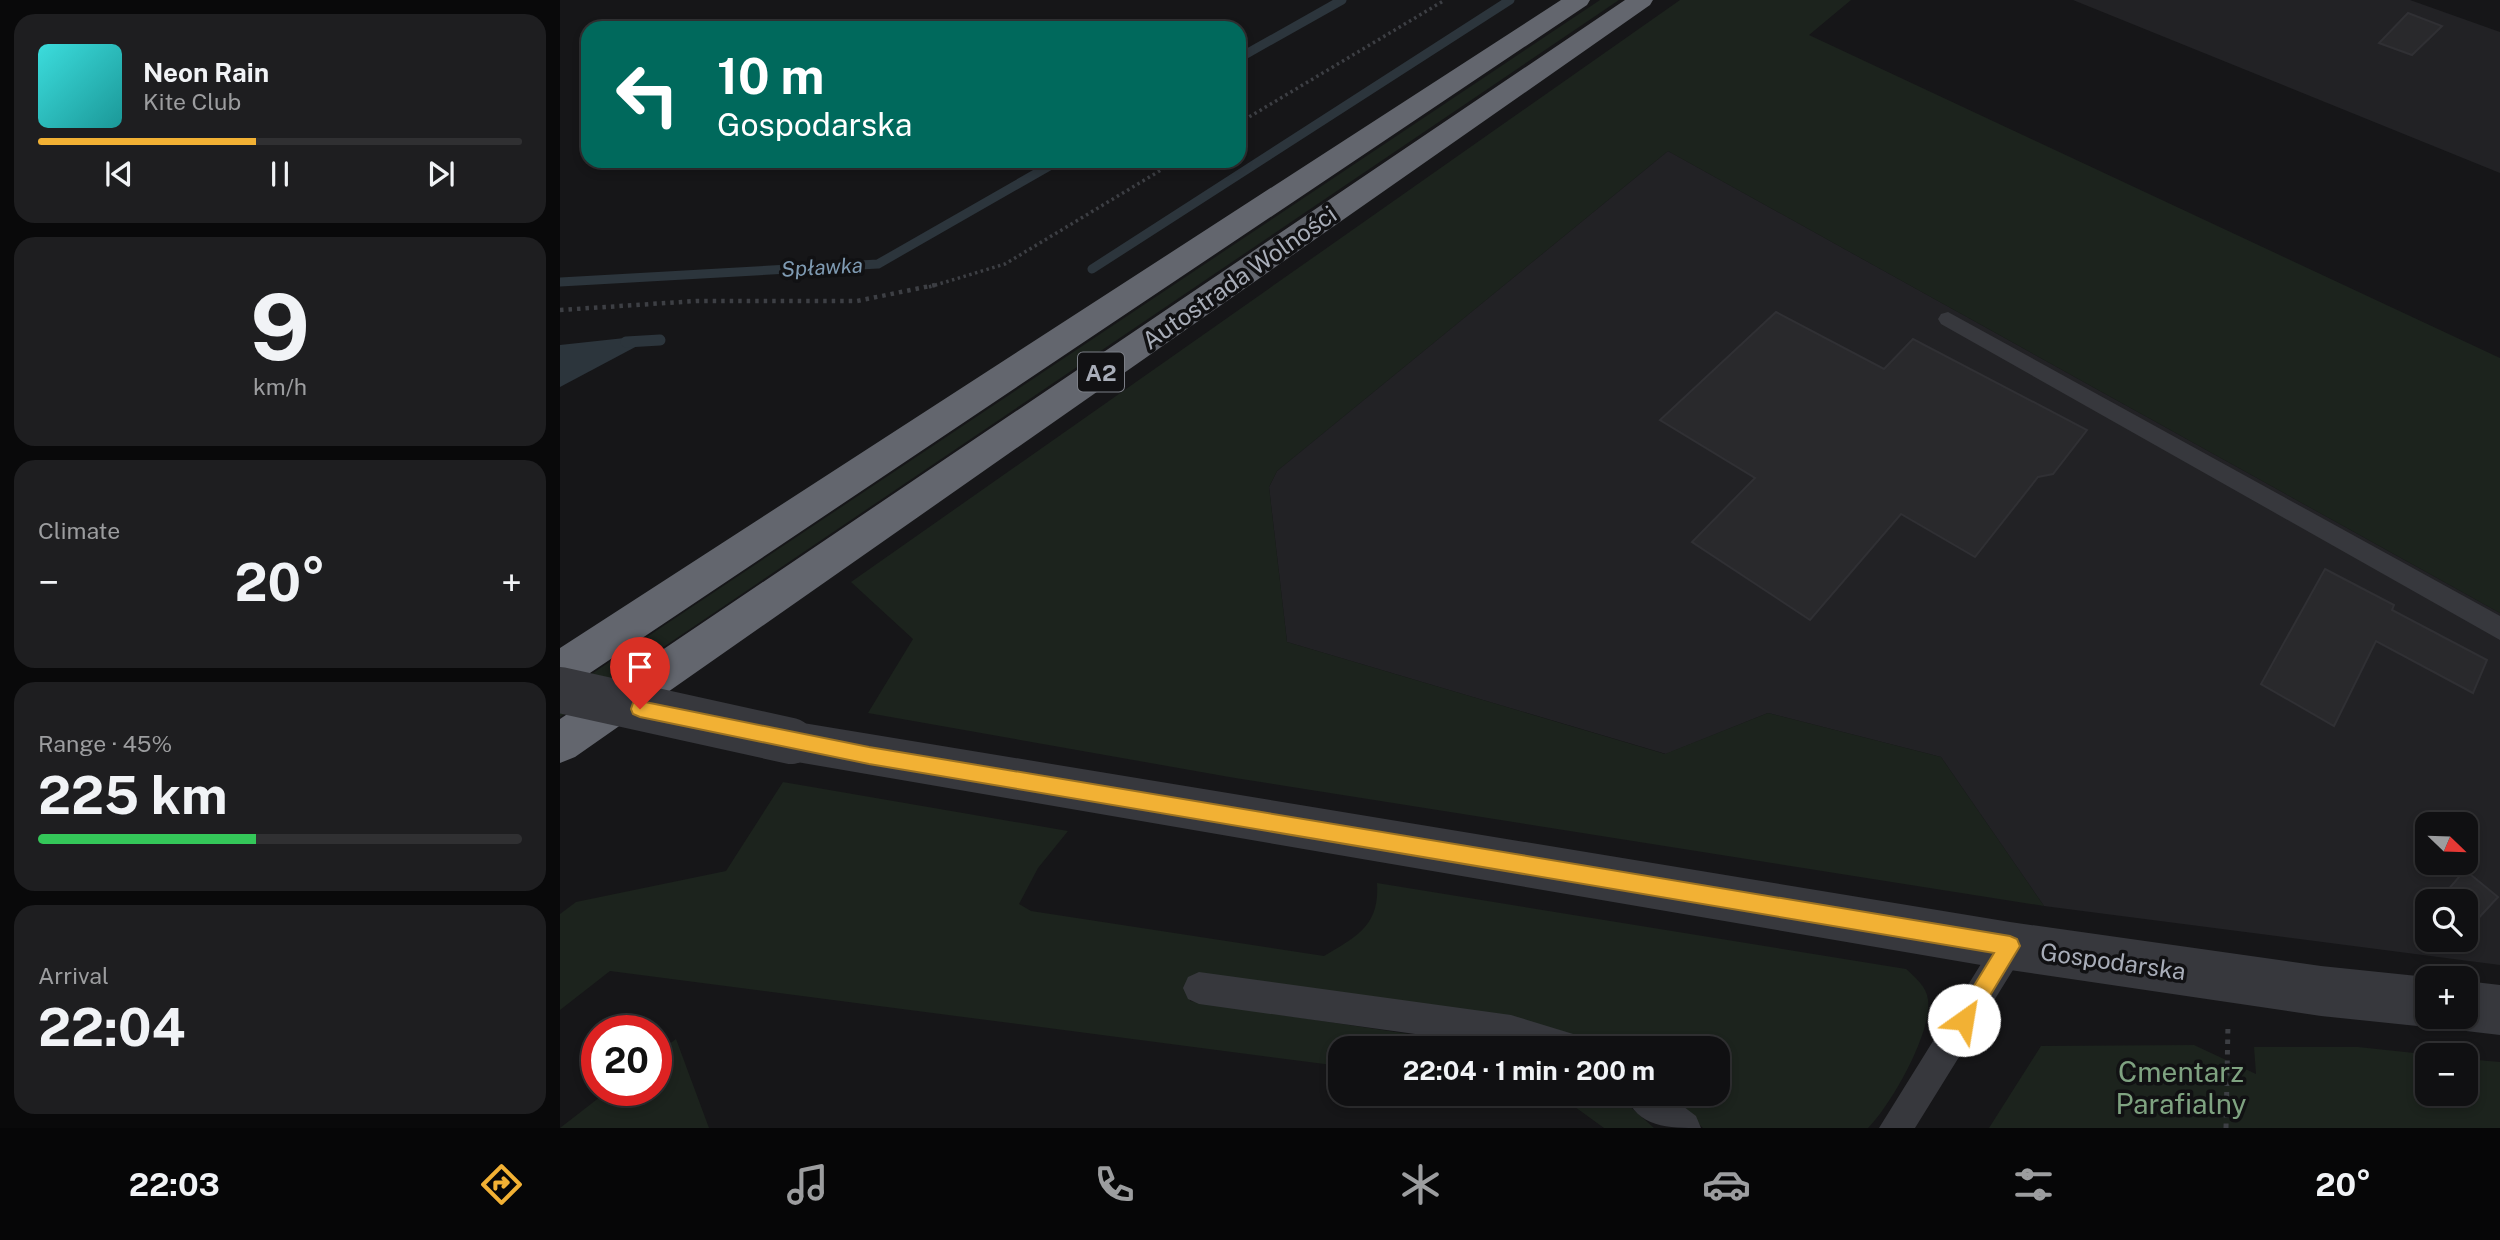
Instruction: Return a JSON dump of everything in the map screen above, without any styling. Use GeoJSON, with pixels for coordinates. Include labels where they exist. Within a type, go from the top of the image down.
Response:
{"type":"FeatureCollection","features":[{"type":"Feature","properties":{"kind":"highway","name":"Autostrada Wolności"},"geometry":{"type":"LineString","coordinates":[[560,670],[1578,0]]}},
{"type":"Feature","properties":{"kind":"highway","name":"Autostrada Wolności"},"geometry":{"type":"LineString","coordinates":[[560,743],[1640,0]]}},
{"type":"Feature","properties":{"kind":"street","name":"Gospodarska"},"geometry":{"type":"LineString","coordinates":[[560,690],[791,741],[2010,946],[2228,978],[2415,1001]]}},
{"type":"Feature","properties":{"kind":"street"},"geometry":{"type":"LineString","coordinates":[[2478,1007],[2500,1010]]}},
{"type":"Feature","properties":{"kind":"lane"},"geometry":{"type":"LineString","coordinates":[[1948,319],[2500,629]]}},
{"type":"Feature","properties":{"kind":"lane"},"geometry":{"type":"LineString","coordinates":[[1896,1128],[2010,946]]}},
{"type":"Feature","properties":{"kind":"lane"},"geometry":{"type":"LineString","coordinates":[[1199,988],[1511,1031],[1529,1036]]}},
{"type":"Feature","properties":{"kind":"lane"},"geometry":{"type":"LineString","coordinates":[[1656,1106],[1684,1128]]}},
{"type":"Feature","properties":{"kind":"path"},"geometry":{"type":"LineString","coordinates":[[1246,119],[1445,0]]}},
{"type":"Feature","properties":{"kind":"path"},"geometry":{"type":"LineString","coordinates":[[560,310],[696,301],[858,301],[922,289],[1005,264],[1164,168]]}},
{"type":"Feature","properties":{"kind":"path"},"geometry":{"type":"LineString","coordinates":[[2226,1128],[2229,1062],[2228,978]]}},
{"type":"Feature","properties":{"kind":"shaded area"},"geometry":{"type":"Polygon","coordinates":[[[2073,0],[2410,0],[2500,32],[2500,173],[2073,0]]]}},
{"type":"Feature","properties":{"kind":"shaded area"},"geometry":{"type":"Polygon","coordinates":[[[1668,151],[2500,613],[2500,965],[2044,906],[1941,757],[1768,713],[1666,754],[1287,642],[1269,487],[1277,471],[1668,151]]]}},
{"type":"Feature","properties":{"kind":"shaded area"},"geometry":{"type":"Polygon","coordinates":[[[642,338],[639,345],[560,387],[560,345],[642,338]]]}},
{"type":"Feature","properties":{"kind":"green space"},"geometry":{"type":"Polygon","coordinates":[[[1600,0],[1619,0],[560,717],[560,695],[1600,0]]]}},
{"type":"Feature","properties":{"kind":"green space"},"geometry":{"type":"Polygon","coordinates":[[[1680,0],[1851,0],[1809,35],[2500,358],[2500,613],[1668,151],[1277,471],[1269,487],[1287,642],[1665,754],[1768,713],[1941,757],[2044,906],[1235,778],[868,713],[913,639],[851,582],[1680,0]]]}},
{"type":"Feature","properties":{"kind":"green space"},"geometry":{"type":"Polygon","coordinates":[[[783,782],[1068,831],[1038,868],[1019,904],[1031,911],[1324,956],[1356,936],[1370,920],[1377,898],[1377,883],[1906,969],[1925,991],[1928,1014],[1924,1031],[1908,1068],[1888,1103],[1868,1128],[1703,1128],[1678,1106],[1730,1106],[1730,1036],[1577,1036],[1199,976],[1190,1001],[1422,1036],[1328,1036],[1328,1064],[610,971],[560,1010],[560,914],[576,902],[726,871],[783,782]]]}},
{"type":"Feature","properties":{"kind":"green space"},"geometry":{"type":"Polygon","coordinates":[[[676,1039],[709,1128],[560,1128],[588,1106],[672,1106],[672,1042],[676,1039]]]}},
{"type":"Feature","properties":{"kind":"green space","name":"Cmentarz Parafialny"},"geometry":{"type":"Polygon","coordinates":[[[2194,1045],[2256,1074],[2254,1047],[2358,1047],[2415,1053],[2415,1106],[2478,1106],[2478,1060],[2500,1062],[2500,1128],[1989,1128],[2041,1046],[2194,1045]]]}},
{"type":"Feature","properties":{"kind":"green space"},"geometry":{"type":"Polygon","coordinates":[[[1574,1106],[1629,1106],[1654,1128],[1604,1128],[1574,1106]]]}},
{"type":"Feature","properties":{"kind":"building"},"geometry":{"type":"Polygon","coordinates":[[[2408,13],[2442,26],[2412,55],[2379,43],[2408,13]]]}},
{"type":"Feature","properties":{"kind":"building"},"geometry":{"type":"Polygon","coordinates":[[[1776,312],[1884,369],[1913,339],[2087,430],[2053,474],[2038,477],[1975,557],[1901,514],[1810,620],[1692,542],[1755,478],[1660,420],[1776,312]]]}},
{"type":"Feature","properties":{"kind":"building"},"geometry":{"type":"Polygon","coordinates":[[[2325,569],[2394,605],[2392,610],[2487,660],[2473,693],[2376,641],[2334,726],[2261,684],[2325,569]]]}},
{"type":"Feature","properties":{"kind":"building"},"geometry":{"type":"Polygon","coordinates":[[[2461,875],[2471,875],[2498,897],[2478,919],[2478,889],[2449,889],[2461,875]]]}},
{"type":"Feature","properties":{"kind":"waterway","name":"Spławka"},"geometry":{"type":"LineString","coordinates":[[1246,54],[1342,0]]}},
{"type":"Feature","properties":{"kind":"waterway"},"geometry":{"type":"LineString","coordinates":[[1092,269],[1510,0]]}},
{"type":"Feature","properties":{"kind":"waterway","name":"Spławka"},"geometry":{"type":"LineString","coordinates":[[560,282],[878,264],[1046,168]]}},
{"type":"Feature","properties":{"kind":"waterway"},"geometry":{"type":"LineString","coordinates":[[626,342],[660,340]]}},
{"type":"Feature","properties":{"kind":"route"},"geometry":{"type":"LineString","coordinates":[[640,709],[869,755],[2010,946],[1964,1020]]}}]}
